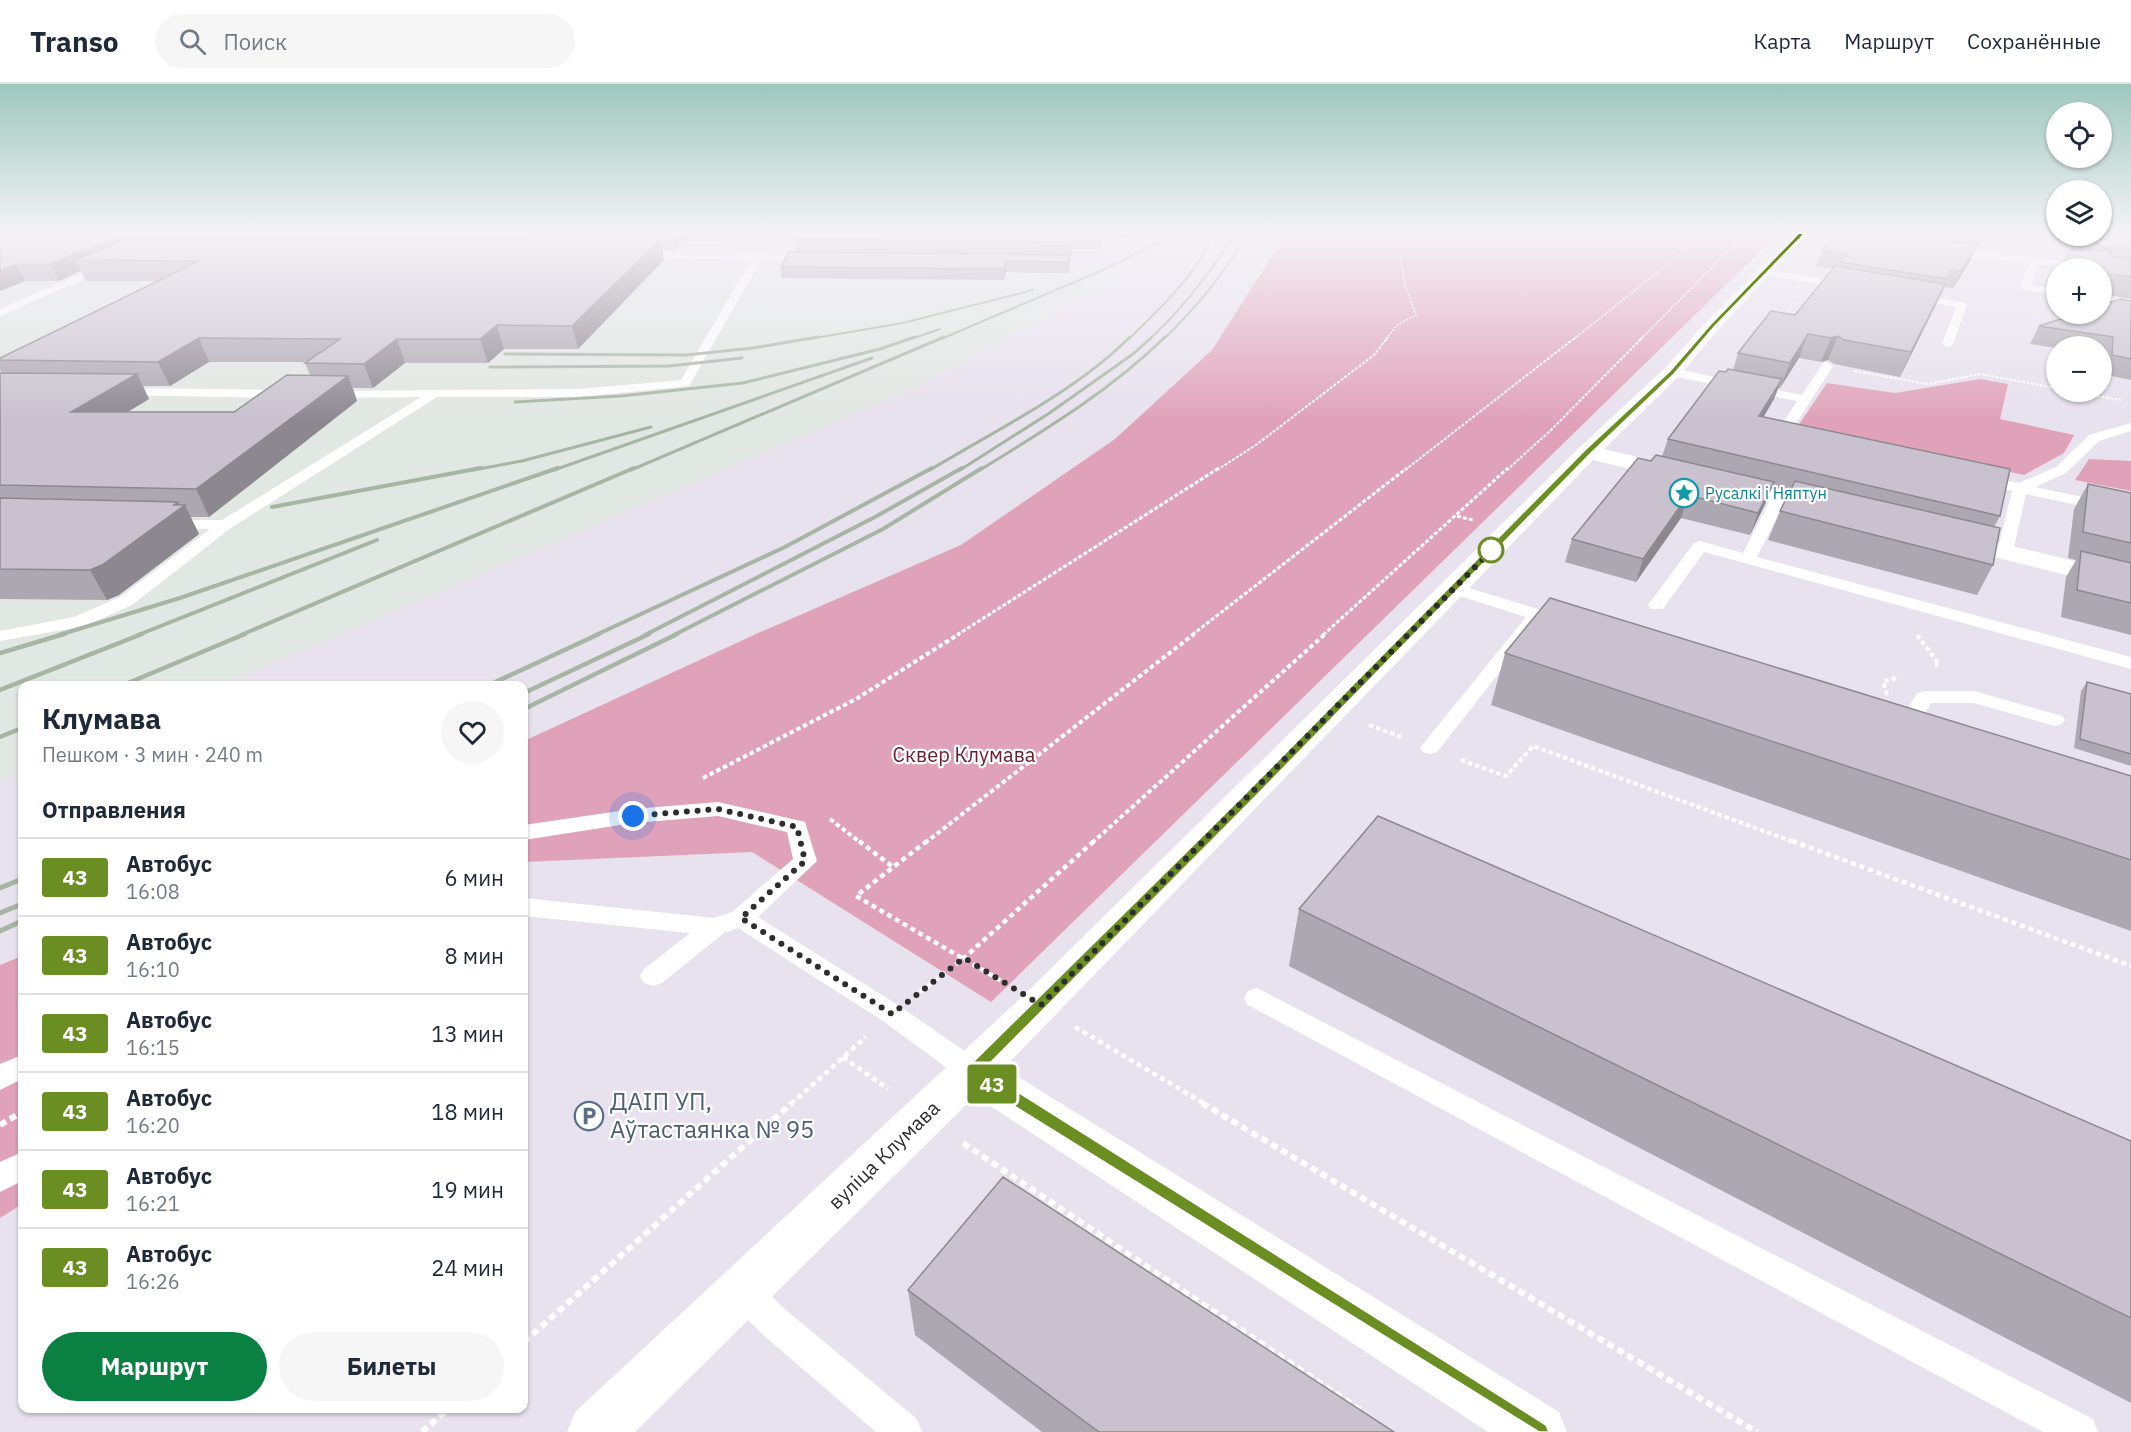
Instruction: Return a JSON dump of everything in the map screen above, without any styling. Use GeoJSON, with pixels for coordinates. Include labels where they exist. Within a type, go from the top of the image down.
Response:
{"type":"FeatureCollection","features":[{"type":"Feature","properties":{"kind":"street","name":"вуліца Клумава"},"geometry":{"type":"LineString","coordinates":[[595,1432],[1041,1005],[1588,452],[1672,372],[1740,297]]}},
{"type":"Feature","properties":{"kind":"street"},"geometry":{"type":"LineString","coordinates":[[1588,452],[1847,514]]}},
{"type":"Feature","properties":{"kind":"street"},"geometry":{"type":"LineString","coordinates":[[1926,533],[2131,583]]}},
{"type":"Feature","properties":{"kind":"street"},"geometry":{"type":"LineString","coordinates":[[972,1071],[1539,1432]]}},
{"type":"Feature","properties":{"kind":"lane"},"geometry":{"type":"LineString","coordinates":[[0,313],[37,297]]}},
{"type":"Feature","properties":{"kind":"lane"},"geometry":{"type":"LineString","coordinates":[[105,392],[433,395],[579,393],[685,383],[735,297]]}},
{"type":"Feature","properties":{"kind":"lane"},"geometry":{"type":"LineString","coordinates":[[1915,297],[1962,304],[1948,344]]}},
{"type":"Feature","properties":{"kind":"lane"},"geometry":{"type":"LineString","coordinates":[[2112,300],[2131,303]]}},
{"type":"Feature","properties":{"kind":"lane"},"geometry":{"type":"LineString","coordinates":[[2112,312],[2131,315]]}},
{"type":"Feature","properties":{"kind":"lane"},"geometry":{"type":"LineString","coordinates":[[1803,441],[1780,436],[1827,366]]}},
{"type":"Feature","properties":{"kind":"lane"},"geometry":{"type":"LineString","coordinates":[[1672,372],[1804,399]]}},
{"type":"Feature","properties":{"kind":"lane"},"geometry":{"type":"LineString","coordinates":[[0,636],[79,622],[126,601],[225,525],[433,395]]}},
{"type":"Feature","properties":{"kind":"lane"},"geometry":{"type":"LineString","coordinates":[[2020,488],[2061,470],[2094,438],[2131,427]]}},
{"type":"Feature","properties":{"kind":"lane"},"geometry":{"type":"LineString","coordinates":[[1963,476],[2131,512]]}},
{"type":"Feature","properties":{"kind":"lane"},"geometry":{"type":"LineString","coordinates":[[2005,552],[2020,488]]}},
{"type":"Feature","properties":{"kind":"lane"},"geometry":{"type":"LineString","coordinates":[[1748,559],[1779,498]]}},
{"type":"Feature","properties":{"kind":"lane"},"geometry":{"type":"LineString","coordinates":[[154,523],[225,525]]}},
{"type":"Feature","properties":{"kind":"lane"},"geometry":{"type":"LineString","coordinates":[[1657,605],[1700,546],[2131,663]]}},
{"type":"Feature","properties":{"kind":"lane"},"geometry":{"type":"LineString","coordinates":[[1453,588],[1581,628]]}},
{"type":"Feature","properties":{"kind":"lane"},"geometry":{"type":"LineString","coordinates":[[1431,748],[1537,614]]}},
{"type":"Feature","properties":{"kind":"lane"},"geometry":{"type":"LineString","coordinates":[[1946,745],[1914,715],[1924,698],[1974,697],[2055,720]]}},
{"type":"Feature","properties":{"kind":"lane"},"geometry":{"type":"LineString","coordinates":[[528,832],[633,816],[718,809],[797,827],[805,861],[741,918],[715,927],[653,975]]}},
{"type":"Feature","properties":{"kind":"lane"},"geometry":{"type":"LineString","coordinates":[[528,907],[715,927]]}},
{"type":"Feature","properties":{"kind":"lane"},"geometry":{"type":"LineString","coordinates":[[741,918],[892,1014],[972,1071]]}},
{"type":"Feature","properties":{"kind":"lane"},"geometry":{"type":"LineString","coordinates":[[1257,998],[2080,1432]]}},
{"type":"Feature","properties":{"kind":"lane"},"geometry":{"type":"LineString","coordinates":[[0,1078],[18,1068]]}},
{"type":"Feature","properties":{"kind":"lane"},"geometry":{"type":"LineString","coordinates":[[0,1178],[18,1167]]}},
{"type":"Feature","properties":{"kind":"lane"},"geometry":{"type":"LineString","coordinates":[[741,1290],[774,1323],[904,1432]]}},
{"type":"Feature","properties":{"kind":"path"},"geometry":{"type":"LineString","coordinates":[[699,780],[856,699],[1256,445],[1374,355],[1397,325],[1416,315],[1414,301],[1410,297]]}},
{"type":"Feature","properties":{"kind":"path"},"geometry":{"type":"LineString","coordinates":[[1628,297],[856,896],[964,958],[1757,1432]]}},
{"type":"Feature","properties":{"kind":"path"},"geometry":{"type":"LineString","coordinates":[[528,1338],[892,1014],[964,958],[1551,430],[1683,297]]}},
{"type":"Feature","properties":{"kind":"path"},"geometry":{"type":"LineString","coordinates":[[1795,319],[1784,317],[1798,297]]}},
{"type":"Feature","properties":{"kind":"path"},"geometry":{"type":"LineString","coordinates":[[1827,366],[1928,384],[1980,374],[2046,386]]}},
{"type":"Feature","properties":{"kind":"path"},"geometry":{"type":"LineString","coordinates":[[2112,398],[2124,400]]}},
{"type":"Feature","properties":{"kind":"path"},"geometry":{"type":"LineString","coordinates":[[1366,724],[1506,777],[1533,746],[2131,966]]}},
{"type":"Feature","properties":{"kind":"path"},"geometry":{"type":"LineString","coordinates":[[843,1057],[925,1116],[1373,1419]]}},
{"type":"Feature","properties":{"kind":"path"},"geometry":{"type":"LineString","coordinates":[[0,1125],[18,1114]]}},
{"type":"Feature","properties":{"kind":"path"},"geometry":{"type":"LineString","coordinates":[[422,1432],[443,1413]]}},
{"type":"Feature","properties":{"kind":"shaded area"},"geometry":{"type":"Polygon","coordinates":[[[0,297],[1085,297],[907,391],[231,681],[18,681],[18,773],[0,781],[0,297]]]}},
{"type":"Feature","properties":{"kind":"green space","name":"Сквер Клумава"},"geometry":{"type":"Polygon","coordinates":[[[1246,297],[1714,297],[991,1002],[752,852],[528,862],[528,739],[756,634],[961,545],[1115,439],[1212,350],[1246,297]]]}},
{"type":"Feature","properties":{"kind":"green space"},"geometry":{"type":"Polygon","coordinates":[[[1980,379],[2008,384],[2000,419],[2074,435],[2064,453],[2024,475],[1798,426],[1827,383],[1895,393],[1980,379]]]}},
{"type":"Feature","properties":{"kind":"green space"},"geometry":{"type":"Polygon","coordinates":[[[2089,459],[2131,461],[2131,491],[2075,480],[2089,459]]]}},
{"type":"Feature","properties":{"kind":"green space"},"geometry":{"type":"Polygon","coordinates":[[[18,958],[18,1207],[0,1218],[0,965],[18,958]]]}},
{"type":"Feature","properties":{"kind":"building"},"geometry":{"type":"Polygon","coordinates":[[[125,297],[602,297],[572,326],[497,325],[480,339],[397,339],[364,364],[305,363],[340,339],[199,338],[158,362],[0,360],[125,297]]]}},
{"type":"Feature","properties":{"kind":"building"},"geometry":{"type":"Polygon","coordinates":[[[1810,297],[1939,297],[1911,352],[1844,340],[1838,336],[1831,338],[1808,334],[1790,363],[1738,353],[1771,311],[1795,315],[1810,297]]]}},
{"type":"Feature","properties":{"kind":"building"},"geometry":{"type":"Polygon","coordinates":[[[2120,299],[2131,301],[2131,359],[2112,355],[2112,336],[2039,326],[2046,324],[2112,324],[2112,302],[2120,299]]]}},
{"type":"Feature","properties":{"kind":"building"},"geometry":{"type":"Polygon","coordinates":[[[1728,369],[1782,379],[1759,416],[2010,469],[2000,516],[1668,439],[1719,371],[1726,372],[1728,369]]]}},
{"type":"Feature","properties":{"kind":"building"},"geometry":{"type":"Polygon","coordinates":[[[0,373],[137,374],[71,412],[234,412],[287,375],[348,376],[196,489],[0,485],[0,373]]]}},
{"type":"Feature","properties":{"kind":"building"},"geometry":{"type":"Polygon","coordinates":[[[1656,455],[1774,482],[1758,513],[1688,495],[1643,559],[1572,539],[1638,458],[1651,461],[1656,455]]]}},
{"type":"Feature","properties":{"kind":"building"},"geometry":{"type":"Polygon","coordinates":[[[1795,481],[2000,528],[1993,565],[1780,511],[1795,481]]]}},
{"type":"Feature","properties":{"kind":"building"},"geometry":{"type":"Polygon","coordinates":[[[2088,484],[2131,493],[2131,543],[2083,532],[2088,484]]]}},
{"type":"Feature","properties":{"kind":"building"},"geometry":{"type":"Polygon","coordinates":[[[0,498],[178,502],[174,505],[185,505],[102,565],[90,570],[0,569],[0,498]]]}},
{"type":"Feature","properties":{"kind":"building"},"geometry":{"type":"Polygon","coordinates":[[[2081,551],[2131,563],[2131,603],[2077,590],[2081,551]]]}},
{"type":"Feature","properties":{"kind":"building"},"geometry":{"type":"Polygon","coordinates":[[[1550,598],[2131,776],[2131,860],[1505,653],[1550,598]]]}},
{"type":"Feature","properties":{"kind":"building"},"geometry":{"type":"Polygon","coordinates":[[[2087,682],[2131,694],[2131,754],[2080,739],[2087,682]]]}},
{"type":"Feature","properties":{"kind":"building"},"geometry":{"type":"Polygon","coordinates":[[[1378,816],[2131,1141],[2131,1318],[1299,909],[1378,816]]]}},
{"type":"Feature","properties":{"kind":"building"},"geometry":{"type":"Polygon","coordinates":[[[1003,1177],[1394,1432],[1099,1432],[908,1290],[1003,1177]]]}},
{"type":"Feature","properties":{"kind":"railway"},"geometry":{"type":"LineString","coordinates":[[809,339],[903,323],[1006,297]]}},
{"type":"Feature","properties":{"kind":"railway"},"geometry":{"type":"LineString","coordinates":[[941,339],[1040,297]]}},
{"type":"Feature","properties":{"kind":"railway"},"geometry":{"type":"LineString","coordinates":[[1129,339],[1170,297]]}},
{"type":"Feature","properties":{"kind":"railway"},"geometry":{"type":"LineString","coordinates":[[1152,337],[1189,297]]}},
{"type":"Feature","properties":{"kind":"railway"},"geometry":{"type":"LineString","coordinates":[[1164,339],[1203,297]]}},
{"type":"Feature","properties":{"kind":"railway"},"geometry":{"type":"LineString","coordinates":[[911,339],[940,329]]}},
{"type":"Feature","properties":{"kind":"railway"},"geometry":{"type":"LineString","coordinates":[[505,354],[686,355],[753,348],[818,337]]}},
{"type":"Feature","properties":{"kind":"railway"},"geometry":{"type":"LineString","coordinates":[[515,402],[621,396],[743,383],[880,349],[915,337]]}},
{"type":"Feature","properties":{"kind":"railway"},"geometry":{"type":"LineString","coordinates":[[631,470],[944,337]]}},
{"type":"Feature","properties":{"kind":"railway"},"geometry":{"type":"LineString","coordinates":[[930,470],[1060,393],[1108,357],[1130,337]]}},
{"type":"Feature","properties":{"kind":"railway"},"geometry":{"type":"LineString","coordinates":[[960,470],[1048,414],[1133,354],[1152,337]]}},
{"type":"Feature","properties":{"kind":"railway"},"geometry":{"type":"LineString","coordinates":[[980,470],[1053,425],[1099,392],[1144,357],[1165,337]]}},
{"type":"Feature","properties":{"kind":"railway"},"geometry":{"type":"LineString","coordinates":[[490,367],[669,366],[742,358]]}},
{"type":"Feature","properties":{"kind":"railway"},"geometry":{"type":"LineString","coordinates":[[554,470],[872,358]]}},
{"type":"Feature","properties":{"kind":"railway"},"geometry":{"type":"LineString","coordinates":[[473,470],[522,461],[651,427]]}},
{"type":"Feature","properties":{"kind":"railway"},"geometry":{"type":"LineString","coordinates":[[272,507],[481,468]]}},
{"type":"Feature","properties":{"kind":"railway"},"geometry":{"type":"LineString","coordinates":[[59,635],[180,598],[558,468]]}},
{"type":"Feature","properties":{"kind":"railway"},"geometry":{"type":"LineString","coordinates":[[241,635],[634,468]]}},
{"type":"Feature","properties":{"kind":"railway"},"geometry":{"type":"LineString","coordinates":[[596,635],[785,547],[932,468]]}},
{"type":"Feature","properties":{"kind":"railway"},"geometry":{"type":"LineString","coordinates":[[645,635],[875,517],[962,468]]}},
{"type":"Feature","properties":{"kind":"railway"},"geometry":{"type":"LineString","coordinates":[[674,635],[883,529],[982,468]]}},
{"type":"Feature","properties":{"kind":"railway"},"geometry":{"type":"LineString","coordinates":[[138,635],[377,540]]}},
{"type":"Feature","properties":{"kind":"railway"},"geometry":{"type":"LineString","coordinates":[[0,653],[64,634]]}},
{"type":"Feature","properties":{"kind":"railway"},"geometry":{"type":"LineString","coordinates":[[23,681],[142,634]]}},
{"type":"Feature","properties":{"kind":"railway"},"geometry":{"type":"LineString","coordinates":[[133,681],[245,634]]}},
{"type":"Feature","properties":{"kind":"railway"},"geometry":{"type":"LineString","coordinates":[[498,681],[599,634]]}},
{"type":"Feature","properties":{"kind":"railway"},"geometry":{"type":"LineString","coordinates":[[528,691],[649,634]]}},
{"type":"Feature","properties":{"kind":"railway"},"geometry":{"type":"LineString","coordinates":[[528,707],[677,634]]}},
{"type":"Feature","properties":{"kind":"railway"},"geometry":{"type":"LineString","coordinates":[[0,690],[18,683]]}},
{"type":"Feature","properties":{"kind":"railway"},"geometry":{"type":"LineString","coordinates":[[0,737],[18,730]]}},
{"type":"Feature","properties":{"kind":"railway"},"geometry":{"type":"LineString","coordinates":[[0,888],[18,881]]}},
{"type":"Feature","properties":{"kind":"railway"},"geometry":{"type":"LineString","coordinates":[[0,913],[18,906]]}},
{"type":"Feature","properties":{"kind":"railway"},"geometry":{"type":"LineString","coordinates":[[0,931],[18,923]]}},
{"type":"Feature","properties":{"kind":"bus line","name":"43"},"geometry":{"type":"LineString","coordinates":[[1539,1432],[972,1071],[1245,801],[1588,452],[1672,372],[1739,297]]}},
{"type":"Feature","properties":{"kind":"place","name":"Русалкі і Няптун"},"geometry":{"type":"Point","coordinates":[1684,493]}},
{"type":"Feature","properties":{"kind":"place","name":"ДАІП УП, Аўтастаянка № 95"},"geometry":{"type":"Point","coordinates":[589,1116]}},
{"type":"Feature","properties":{"kind":"route"},"geometry":{"type":"LineString","coordinates":[[633,816],[718,809],[797,827],[805,861],[741,918],[892,1014],[964,958],[1041,1005],[1497,545],[1491,550]]}}]}
